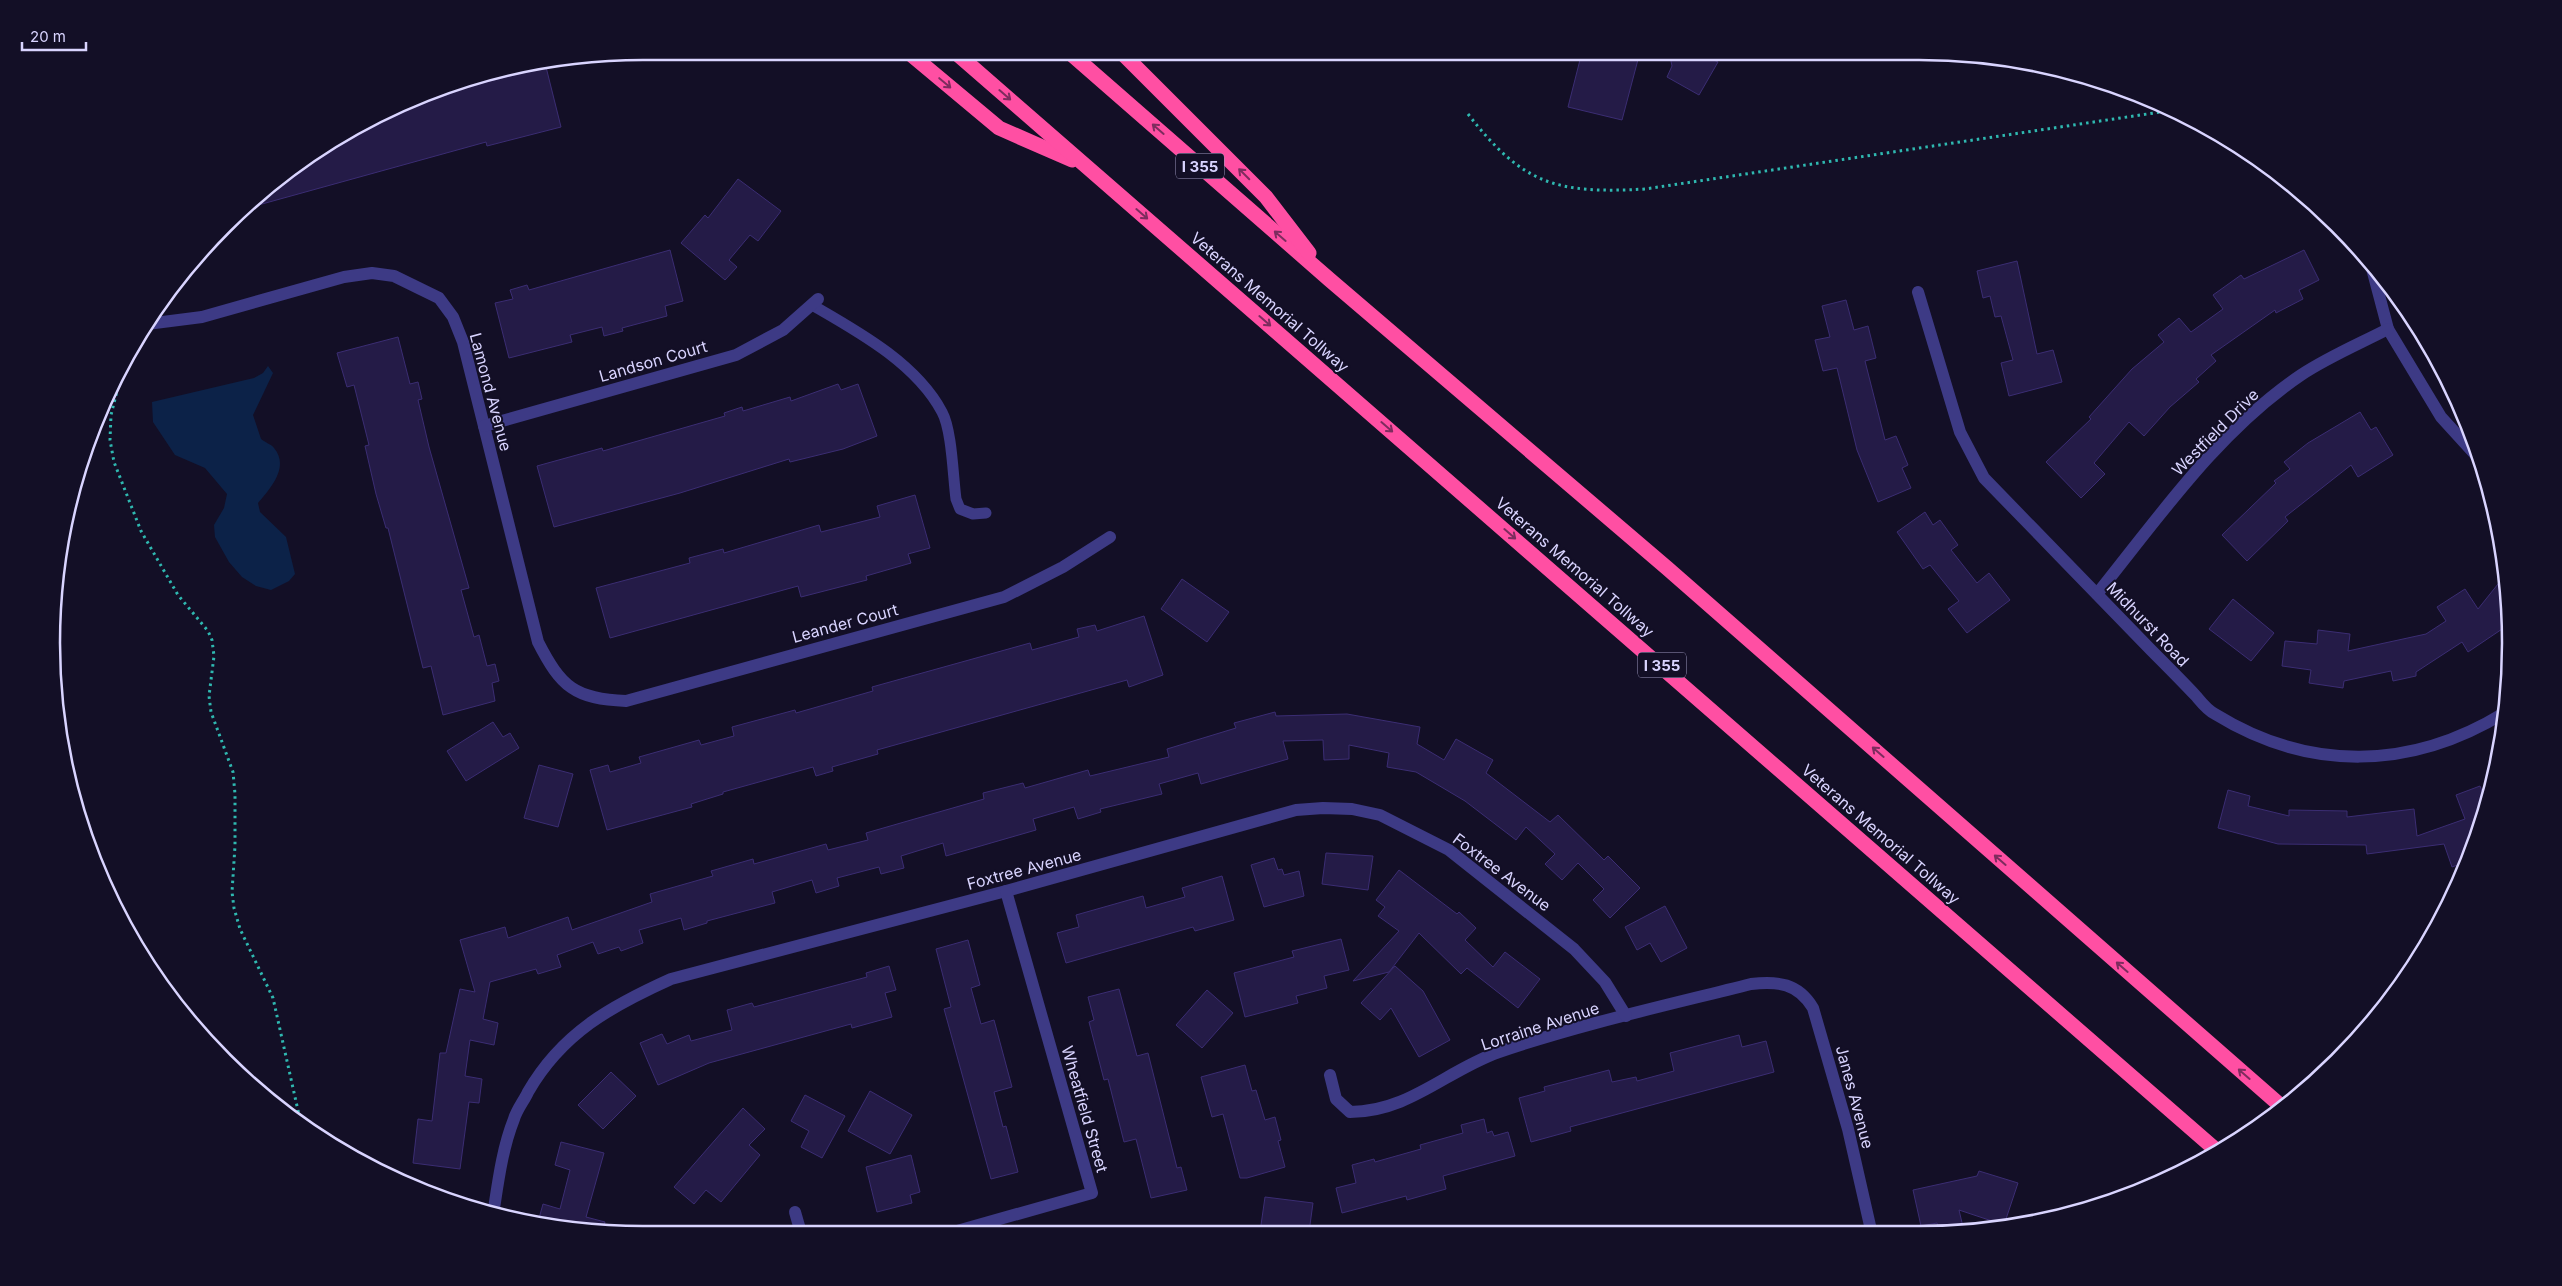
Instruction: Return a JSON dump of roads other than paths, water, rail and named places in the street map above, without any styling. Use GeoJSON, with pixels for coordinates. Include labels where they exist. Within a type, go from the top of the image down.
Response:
{"type":"FeatureCollection","features":[{"type":"Feature","properties":{"kind":"highway"},"geometry":{"type":"LineString","coordinates":[[918,60],[999,128],[1086,166]]}},
{"type":"Feature","properties":{"kind":"highway","name":"Veterans Memorial Tollway"},"geometry":{"type":"LineString","coordinates":[[964,60],[2212,1147]]}},
{"type":"Feature","properties":{"kind":"highway","name":"I 355"},"geometry":{"type":"LineString","coordinates":[[1078,60],[1330,280],[1667,568],[2277,1103]]}},
{"type":"Feature","properties":{"kind":"highway"},"geometry":{"type":"LineString","coordinates":[[1129,60],[1266,197],[1330,280]]}},
{"type":"Feature","properties":{"kind":"street","name":"Lamond Avenue"},"geometry":{"type":"LineString","coordinates":[[156,323],[202,317],[344,277],[372,273],[394,276],[439,298],[453,317],[463,342],[538,642],[549,663],[562,680],[577,693]]}},
{"type":"Feature","properties":{"kind":"street"},"geometry":{"type":"LineString","coordinates":[[2375,280],[2388,329],[2441,417],[2467,446]]}},
{"type":"Feature","properties":{"kind":"street","name":"Midhurst Road"},"geometry":{"type":"LineString","coordinates":[[1918,292],[1960,432],[1984,478],[2213,714],[2280,745],[2327,756],[2348,757],[2395,755],[2434,746],[2465,735],[2497,717]]}},
{"type":"Feature","properties":{"kind":"street","name":"Landson Court"},"geometry":{"type":"LineString","coordinates":[[484,426],[736,355],[783,330],[815,302]]}},
{"type":"Feature","properties":{"kind":"street","name":"Westfield Drive"},"geometry":{"type":"LineString","coordinates":[[2097,594],[2194,474],[2247,419],[2300,375],[2388,329]]}},
{"type":"Feature","properties":{"kind":"street","name":"Leander Court"},"geometry":{"type":"LineString","coordinates":[[577,693],[601,700],[626,701],[1004,597],[1063,566],[1110,537]]}},
{"type":"Feature","properties":{"kind":"street","name":"Foxtree Avenue"},"geometry":{"type":"LineString","coordinates":[[494,1207],[502,1161],[518,1110],[535,1080],[571,1036],[637,994],[671,979],[1006,891],[1296,810],[1333,808],[1380,815],[1449,850],[1574,949],[1605,982],[1626,1016]]}},
{"type":"Feature","properties":{"kind":"street","name":"Wheatfield Street"},"geometry":{"type":"LineString","coordinates":[[972,1226],[1092,1193],[1006,891]]}},
{"type":"Feature","properties":{"kind":"street","name":"Lorraine Avenue"},"geometry":{"type":"LineString","coordinates":[[1330,1075],[1336,1099],[1350,1112],[1372,1112],[1398,1104],[1498,1053],[1626,1016],[1751,984],[1770,982],[1789,984]]}},
{"type":"Feature","properties":{"kind":"street","name":"Janes Avenue"},"geometry":{"type":"LineString","coordinates":[[1789,984],[1807,997],[1813,1008],[1848,1129],[1870,1226]]}},
{"type":"Feature","properties":{"kind":"street"},"geometry":{"type":"LineString","coordinates":[[795,1212],[799,1226]]}},
{"type":"Feature","properties":{"kind":"lane"},"geometry":{"type":"LineString","coordinates":[[815,302],[872,340],[928,392],[943,413],[956,499],[960,509],[972,514],[986,512]]}},
{"type":"Feature","properties":{"kind":"water"},"geometry":{"type":"Polygon","coordinates":[[[268,366],[273,373],[253,415],[261,439],[274,448],[280,463],[273,484],[258,503],[260,512],[286,537],[295,574],[289,581],[271,590],[256,586],[242,577],[229,562],[215,537],[214,525],[224,508],[227,494],[205,468],[175,455],[153,422],[152,402],[254,378],[263,373],[268,366]]]}}]}
